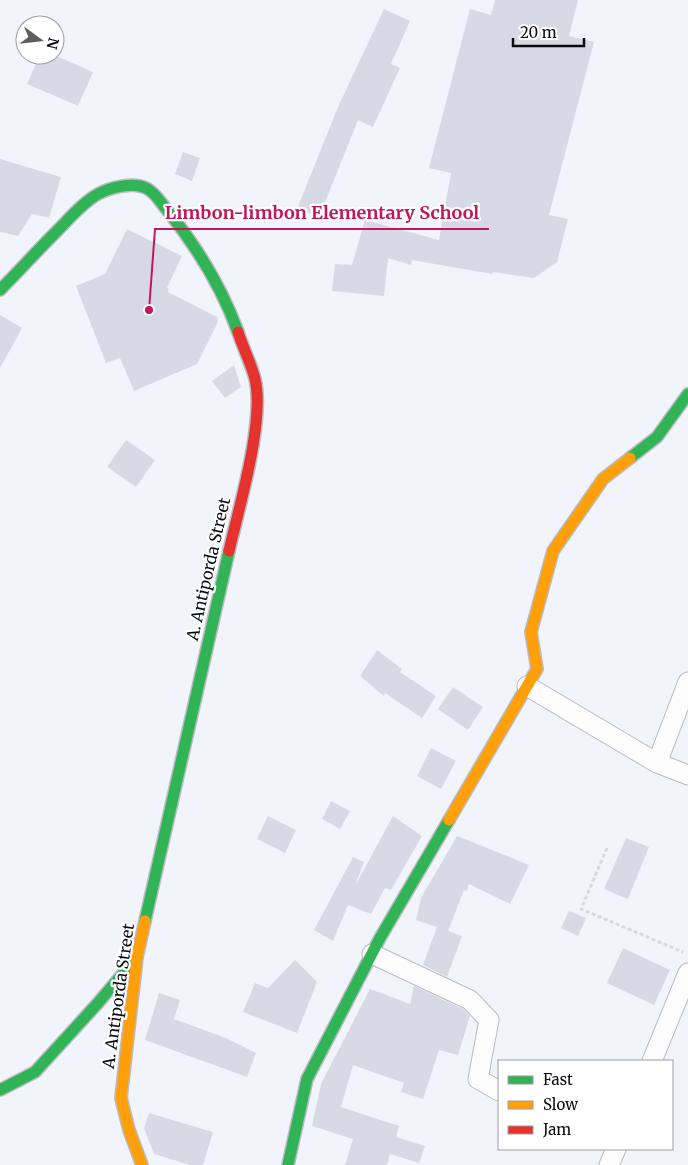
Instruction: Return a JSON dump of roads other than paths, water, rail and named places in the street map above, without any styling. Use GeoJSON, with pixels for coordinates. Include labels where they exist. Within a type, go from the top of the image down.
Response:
{"type":"FeatureCollection","features":[{"type":"Feature","properties":{"kind":"street","name":"A. Antiporda Street"},"geometry":{"type":"LineString","coordinates":[[0,290],[78,209],[98,194],[117,187],[146,188],[164,206],[202,259],[229,307],[255,380],[257,396],[256,421],[250,458],[138,957],[121,1098],[129,1130],[142,1165]]}},
{"type":"Feature","properties":{"kind":"street"},"geometry":{"type":"LineString","coordinates":[[288,1165],[306,1079],[372,954],[537,669],[531,632],[553,551],[603,479],[657,438],[688,394]]}},
{"type":"Feature","properties":{"kind":"street"},"geometry":{"type":"LineString","coordinates":[[657,763],[688,682]]}},
{"type":"Feature","properties":{"kind":"street"},"geometry":{"type":"LineString","coordinates":[[527,686],[657,763],[688,775]]}},
{"type":"Feature","properties":{"kind":"street"},"geometry":{"type":"LineString","coordinates":[[372,954],[470,1000],[477,1007],[489,1020],[478,1079],[498,1090]]}},
{"type":"Feature","properties":{"kind":"street"},"geometry":{"type":"LineString","coordinates":[[0,1090],[35,1072],[138,957]]}},
{"type":"Feature","properties":{"kind":"street"},"geometry":{"type":"LineString","coordinates":[[652,1060],[688,973]]}},
{"type":"Feature","properties":{"kind":"street"},"geometry":{"type":"LineString","coordinates":[[609,1165],[616,1150]]}},
{"type":"Feature","properties":{"kind":"place","name":"Limbon-limbon Elementary School"},"geometry":{"type":"Point","coordinates":[149,310]}}]}
